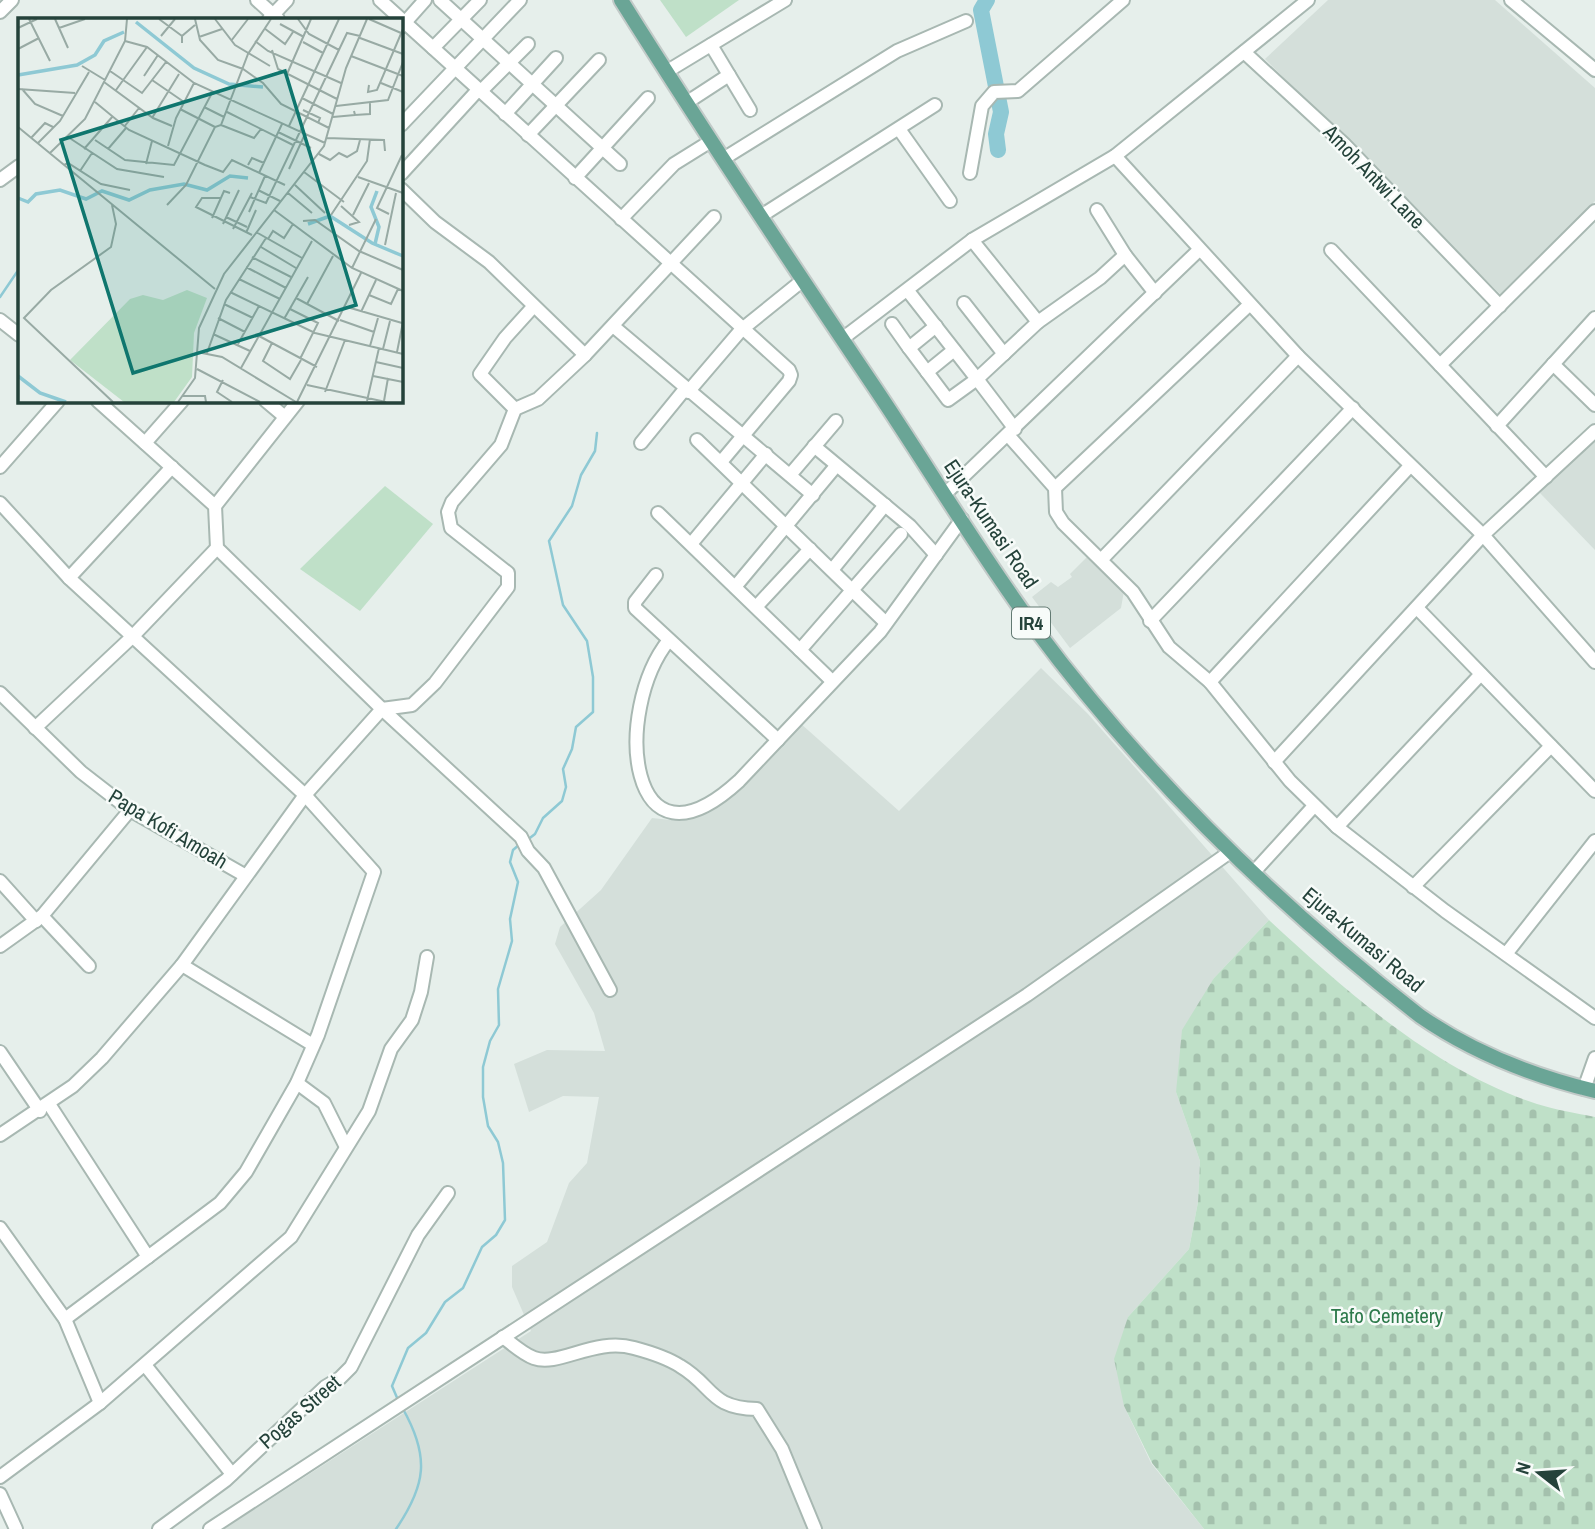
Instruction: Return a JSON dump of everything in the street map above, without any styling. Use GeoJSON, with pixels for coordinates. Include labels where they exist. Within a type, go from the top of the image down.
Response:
{"type":"FeatureCollection","features":[{"type":"Feature","properties":{"kind":"main road","name":"Ejura-Kumasi Road"},"geometry":{"type":"LineString","coordinates":[[621,0],[711,141],[1033,626],[1150,767],[1253,873],[1373,979],[1438,1028],[1527,1071],[1589,1090]]}},
{"type":"Feature","properties":{"kind":"street"},"geometry":{"type":"LineString","coordinates":[[0,12],[12,0]]}},
{"type":"Feature","properties":{"kind":"street"},"geometry":{"type":"LineString","coordinates":[[257,0],[273,18],[287,0]]}},
{"type":"Feature","properties":{"kind":"street"},"geometry":{"type":"LineString","coordinates":[[380,0],[397,18]]}},
{"type":"Feature","properties":{"kind":"street"},"geometry":{"type":"LineString","coordinates":[[425,0],[403,25],[433,48],[791,375],[720,462]]}},
{"type":"Feature","properties":{"kind":"street"},"geometry":{"type":"LineString","coordinates":[[440,0],[620,164]]}},
{"type":"Feature","properties":{"kind":"street"},"geometry":{"type":"LineString","coordinates":[[433,48],[480,0]]}},
{"type":"Feature","properties":{"kind":"street"},"geometry":{"type":"LineString","coordinates":[[402,124],[520,0]]}},
{"type":"Feature","properties":{"kind":"street"},"geometry":{"type":"LineString","coordinates":[[666,72],[785,0]]}},
{"type":"Feature","properties":{"kind":"street"},"geometry":{"type":"LineString","coordinates":[[970,173],[982,106],[1000,92],[1018,91],[1123,0]]}},
{"type":"Feature","properties":{"kind":"street"},"geometry":{"type":"LineString","coordinates":[[842,339],[972,240],[1115,156],[1308,0]]}},
{"type":"Feature","properties":{"kind":"street"},"geometry":{"type":"LineString","coordinates":[[1511,0],[1593,65]]}},
{"type":"Feature","properties":{"kind":"street"},"geometry":{"type":"LineString","coordinates":[[723,159],[897,51],[965,21]]}},
{"type":"Feature","properties":{"kind":"street"},"geometry":{"type":"LineString","coordinates":[[402,173],[479,91],[528,44]]}},
{"type":"Feature","properties":{"kind":"street"},"geometry":{"type":"LineString","coordinates":[[711,45],[750,110]]}},
{"type":"Feature","properties":{"kind":"street","name":"Amoh Antwi Lane"},"geometry":{"type":"LineString","coordinates":[[1244,52],[1345,145],[1500,306]]}},
{"type":"Feature","properties":{"kind":"street"},"geometry":{"type":"LineString","coordinates":[[505,114],[556,58]]}},
{"type":"Feature","properties":{"kind":"street"},"geometry":{"type":"LineString","coordinates":[[528,135],[599,60]]}},
{"type":"Feature","properties":{"kind":"street"},"geometry":{"type":"LineString","coordinates":[[686,103],[729,75]]}},
{"type":"Feature","properties":{"kind":"street"},"geometry":{"type":"LineString","coordinates":[[575,178],[601,146],[648,98]]}},
{"type":"Feature","properties":{"kind":"street"},"geometry":{"type":"LineString","coordinates":[[761,216],[935,105]]}},
{"type":"Feature","properties":{"kind":"street"},"geometry":{"type":"LineString","coordinates":[[899,129],[950,201]]}},
{"type":"Feature","properties":{"kind":"street"},"geometry":{"type":"LineString","coordinates":[[621,219],[674,164],[711,141]]}},
{"type":"Feature","properties":{"kind":"street"},"geometry":{"type":"LineString","coordinates":[[1115,156],[1298,356],[1483,535],[1595,662]]}},
{"type":"Feature","properties":{"kind":"street"},"geometry":{"type":"LineString","coordinates":[[0,180],[18,167]]}},
{"type":"Feature","properties":{"kind":"street"},"geometry":{"type":"LineString","coordinates":[[402,190],[435,222],[489,262],[585,355]]}},
{"type":"Feature","properties":{"kind":"street"},"geometry":{"type":"LineString","coordinates":[[1097,210],[1125,256],[1155,293]]}},
{"type":"Feature","properties":{"kind":"street"},"geometry":{"type":"LineString","coordinates":[[1440,365],[1595,211]]}},
{"type":"Feature","properties":{"kind":"street"},"geometry":{"type":"LineString","coordinates":[[0,1135],[45,1107],[102,1058],[182,965],[305,794],[382,709],[407,707],[435,683],[508,587],[508,573],[451,528],[448,512],[452,502],[500,445],[515,410],[538,399],[585,355],[714,217]]}},
{"type":"Feature","properties":{"kind":"street"},"geometry":{"type":"LineString","coordinates":[[972,240],[1038,322]]}},
{"type":"Feature","properties":{"kind":"street"},"geometry":{"type":"LineString","coordinates":[[945,494],[1199,250]]}},
{"type":"Feature","properties":{"kind":"street"},"geometry":{"type":"LineString","coordinates":[[1331,250],[1546,477]]}},
{"type":"Feature","properties":{"kind":"street"},"geometry":{"type":"LineString","coordinates":[[892,324],[948,400],[977,379],[1038,322],[1100,278],[1125,256]]}},
{"type":"Feature","properties":{"kind":"street"},"geometry":{"type":"LineString","coordinates":[[641,443],[741,330],[803,279]]}},
{"type":"Feature","properties":{"kind":"street"},"geometry":{"type":"LineString","coordinates":[[908,291],[977,379],[1012,432],[1055,488],[1056,512],[1063,523],[1133,592],[1169,647],[1210,682],[1274,762],[1314,806],[1413,887],[1595,1018]]}},
{"type":"Feature","properties":{"kind":"street"},"geometry":{"type":"LineString","coordinates":[[964,303],[1004,354]]}},
{"type":"Feature","properties":{"kind":"street"},"geometry":{"type":"LineString","coordinates":[[1055,488],[1249,304]]}},
{"type":"Feature","properties":{"kind":"street"},"geometry":{"type":"LineString","coordinates":[[515,410],[480,374],[498,346],[533,307]]}},
{"type":"Feature","properties":{"kind":"street"},"geometry":{"type":"LineString","coordinates":[[1497,426],[1595,318]]}},
{"type":"Feature","properties":{"kind":"street"},"geometry":{"type":"LineString","coordinates":[[0,320],[18,334]]}},
{"type":"Feature","properties":{"kind":"street"},"geometry":{"type":"LineString","coordinates":[[613,326],[813,495]]}},
{"type":"Feature","properties":{"kind":"street"},"geometry":{"type":"LineString","coordinates":[[909,348],[936,327]]}},
{"type":"Feature","properties":{"kind":"street"},"geometry":{"type":"LineString","coordinates":[[927,372],[954,350]]}},
{"type":"Feature","properties":{"kind":"street"},"geometry":{"type":"LineString","coordinates":[[1102,559],[1298,356]]}},
{"type":"Feature","properties":{"kind":"street"},"geometry":{"type":"LineString","coordinates":[[1553,364],[1595,405]]}},
{"type":"Feature","properties":{"kind":"street"},"geometry":{"type":"LineString","coordinates":[[0,467],[57,402]]}},
{"type":"Feature","properties":{"kind":"street"},"geometry":{"type":"LineString","coordinates":[[99,402],[215,506]]}},
{"type":"Feature","properties":{"kind":"street"},"geometry":{"type":"LineString","coordinates":[[145,443],[181,402]]}},
{"type":"Feature","properties":{"kind":"street"},"geometry":{"type":"LineString","coordinates":[[267,402],[285,417]]}},
{"type":"Feature","properties":{"kind":"street"},"geometry":{"type":"LineString","coordinates":[[297,402],[215,506],[217,548],[382,709],[521,837],[528,851],[544,868],[610,990]]}},
{"type":"Feature","properties":{"kind":"street"},"geometry":{"type":"LineString","coordinates":[[1150,621],[1353,408]]}},
{"type":"Feature","properties":{"kind":"street"},"geometry":{"type":"LineString","coordinates":[[790,475],[836,421]]}},
{"type":"Feature","properties":{"kind":"street"},"geometry":{"type":"LineString","coordinates":[[1274,762],[1483,535],[1595,431]]}},
{"type":"Feature","properties":{"kind":"street"},"geometry":{"type":"LineString","coordinates":[[697,440],[886,623]]}},
{"type":"Feature","properties":{"kind":"street"},"geometry":{"type":"LineString","coordinates":[[814,446],[910,526],[936,555]]}},
{"type":"Feature","properties":{"kind":"street"},"geometry":{"type":"LineString","coordinates":[[691,544],[765,454]]}},
{"type":"Feature","properties":{"kind":"street"},"geometry":{"type":"LineString","coordinates":[[735,587],[836,466]]}},
{"type":"Feature","properties":{"kind":"street"},"geometry":{"type":"LineString","coordinates":[[1210,682],[1410,466]]}},
{"type":"Feature","properties":{"kind":"street"},"geometry":{"type":"LineString","coordinates":[[69,578],[172,467]]}},
{"type":"Feature","properties":{"kind":"street"},"geometry":{"type":"LineString","coordinates":[[0,503],[69,578],[305,794],[374,872],[297,1083],[246,1172],[220,1203],[65,1320]]}},
{"type":"Feature","properties":{"kind":"street"},"geometry":{"type":"LineString","coordinates":[[832,570],[885,505]]}},
{"type":"Feature","properties":{"kind":"street"},"geometry":{"type":"LineString","coordinates":[[658,513],[832,681]]}},
{"type":"Feature","properties":{"kind":"street"},"geometry":{"type":"LineString","coordinates":[[669,640],[654,660],[639,700],[635,734],[639,774],[653,799],[666,812],[677,815],[716,803],[778,740],[886,623],[962,519]]}},
{"type":"Feature","properties":{"kind":"street"},"geometry":{"type":"LineString","coordinates":[[800,650],[901,534]]}},
{"type":"Feature","properties":{"kind":"street"},"geometry":{"type":"LineString","coordinates":[[35,728],[131,637],[217,548]]}},
{"type":"Feature","properties":{"kind":"street"},"geometry":{"type":"LineString","coordinates":[[756,607],[810,549]]}},
{"type":"Feature","properties":{"kind":"street"},"geometry":{"type":"LineString","coordinates":[[656,575],[635,602],[635,608],[778,740]]}},
{"type":"Feature","properties":{"kind":"street"},"geometry":{"type":"LineString","coordinates":[[1418,608],[1595,791]]}},
{"type":"Feature","properties":{"kind":"street"},"geometry":{"type":"LineString","coordinates":[[1337,827],[1481,674]]}},
{"type":"Feature","properties":{"kind":"street","name":"Papa Kofi Amoah"},"geometry":{"type":"LineString","coordinates":[[0,693],[82,772],[130,810],[246,876]]}},
{"type":"Feature","properties":{"kind":"street"},"geometry":{"type":"LineString","coordinates":[[1413,887],[1551,746]]}},
{"type":"Feature","properties":{"kind":"street"},"geometry":{"type":"LineString","coordinates":[[1253,873],[1314,806]]}},
{"type":"Feature","properties":{"kind":"street"},"geometry":{"type":"LineString","coordinates":[[0,946],[39,919],[130,810]]}},
{"type":"Feature","properties":{"kind":"street"},"geometry":{"type":"LineString","coordinates":[[1506,954],[1595,841]]}},
{"type":"Feature","properties":{"kind":"street"},"geometry":{"type":"LineString","coordinates":[[210,1529],[1027,995],[1230,852]]}},
{"type":"Feature","properties":{"kind":"street"},"geometry":{"type":"LineString","coordinates":[[0,881],[89,966]]}},
{"type":"Feature","properties":{"kind":"street"},"geometry":{"type":"LineString","coordinates":[[0,1477],[100,1404],[291,1237],[369,1111],[391,1049],[412,1020],[421,992],[427,957]]}},
{"type":"Feature","properties":{"kind":"street"},"geometry":{"type":"LineString","coordinates":[[182,965],[313,1045]]}},
{"type":"Feature","properties":{"kind":"street"},"geometry":{"type":"LineString","coordinates":[[0,1052],[45,1107],[148,1258]]}},
{"type":"Feature","properties":{"kind":"street"},"geometry":{"type":"LineString","coordinates":[[1589,1090],[1595,1058]]}},
{"type":"Feature","properties":{"kind":"street"},"geometry":{"type":"LineString","coordinates":[[297,1083],[324,1103],[346,1147]]}},
{"type":"Feature","properties":{"kind":"street","name":"Pogas Street"},"geometry":{"type":"LineString","coordinates":[[159,1529],[232,1474],[316,1395],[351,1367],[418,1235],[448,1193]]}},
{"type":"Feature","properties":{"kind":"street"},"geometry":{"type":"LineString","coordinates":[[0,1228],[65,1320],[100,1404]]}},
{"type":"Feature","properties":{"kind":"street"},"geometry":{"type":"LineString","coordinates":[[503,1337],[538,1360],[560,1358],[589,1347],[631,1347],[681,1366],[720,1402],[730,1407],[757,1409],[782,1449],[815,1529]]}},
{"type":"Feature","properties":{"kind":"street"},"geometry":{"type":"LineString","coordinates":[[145,1365],[232,1474]]}},
{"type":"Feature","properties":{"kind":"street"},"geometry":{"type":"LineString","coordinates":[[0,1494],[16,1529]]}},
{"type":"Feature","properties":{"kind":"shaded area"},"geometry":{"type":"Polygon","coordinates":[[[1328,0],[1495,0],[1595,88],[1595,201],[1501,295],[1265,59],[1328,0]]]}},
{"type":"Feature","properties":{"kind":"shaded area"},"geometry":{"type":"Polygon","coordinates":[[[1595,436],[1595,550],[1540,493],[1595,436]]]}},
{"type":"Feature","properties":{"kind":"shaded area"},"geometry":{"type":"Polygon","coordinates":[[[1089,555],[1124,591],[1121,608],[1070,648],[1032,597],[1051,582],[1058,587],[1072,577],[1070,574],[1089,555]]]}},
{"type":"Feature","properties":{"kind":"shaded area"},"geometry":{"type":"Polygon","coordinates":[[[1041,668],[1088,714],[1269,920],[1214,978],[1176,1092],[1200,1161],[1198,1202],[1189,1249],[1128,1317],[1124,1406],[1151,1463],[1204,1529],[224,1529],[531,1331],[512,1287],[512,1266],[547,1242],[569,1183],[587,1163],[599,1097],[563,1096],[529,1112],[514,1064],[547,1050],[605,1051],[594,1013],[555,944],[560,927],[601,890],[652,818],[680,821],[709,813],[741,789],[800,723],[899,811],[1041,668]]]}},
{"type":"Feature","properties":{"kind":"green space"},"geometry":{"type":"Polygon","coordinates":[[[660,0],[739,0],[686,37],[660,0]]]}},
{"type":"Feature","properties":{"kind":"green space"},"geometry":{"type":"Polygon","coordinates":[[[385,486],[433,524],[360,611],[300,569],[385,486]]]}},
{"type":"Feature","properties":{"kind":"green space","name":"Tafo Cemetery"},"geometry":{"type":"Polygon","coordinates":[[[1269,920],[1361,1001],[1428,1050],[1499,1089],[1544,1106],[1595,1117],[1595,1529],[1204,1529],[1152,1463],[1124,1406],[1114,1359],[1128,1317],[1189,1249],[1198,1202],[1200,1161],[1176,1092],[1182,1030],[1214,978],[1269,920]]]}},
{"type":"Feature","properties":{"kind":"waterway"},"geometry":{"type":"LineString","coordinates":[[987,0],[981,10],[1001,112],[996,134],[998,150]]}},
{"type":"Feature","properties":{"kind":"waterway"},"geometry":{"type":"LineString","coordinates":[[0,297],[18,270]]}},
{"type":"Feature","properties":{"kind":"waterway"},"geometry":{"type":"LineString","coordinates":[[526,841],[535,834],[543,818],[562,801],[566,787],[563,769],[572,749],[576,727],[593,712],[593,677],[587,641],[563,605],[549,541],[572,506],[581,475],[595,451],[597,433]]}},
{"type":"Feature","properties":{"kind":"waterway"},"geometry":{"type":"LineString","coordinates":[[398,1400],[392,1386],[408,1348],[426,1333],[445,1302],[463,1288],[482,1247],[496,1235],[505,1220],[503,1163],[498,1142],[488,1126],[483,1097],[483,1067],[490,1041],[499,1025],[498,989],[512,941],[510,919],[518,882],[510,862],[513,850],[520,844]]}},
{"type":"Feature","properties":{"kind":"waterway"},"geometry":{"type":"LineString","coordinates":[[396,1529],[414,1498],[421,1470],[418,1442],[403,1409]]}}]}
